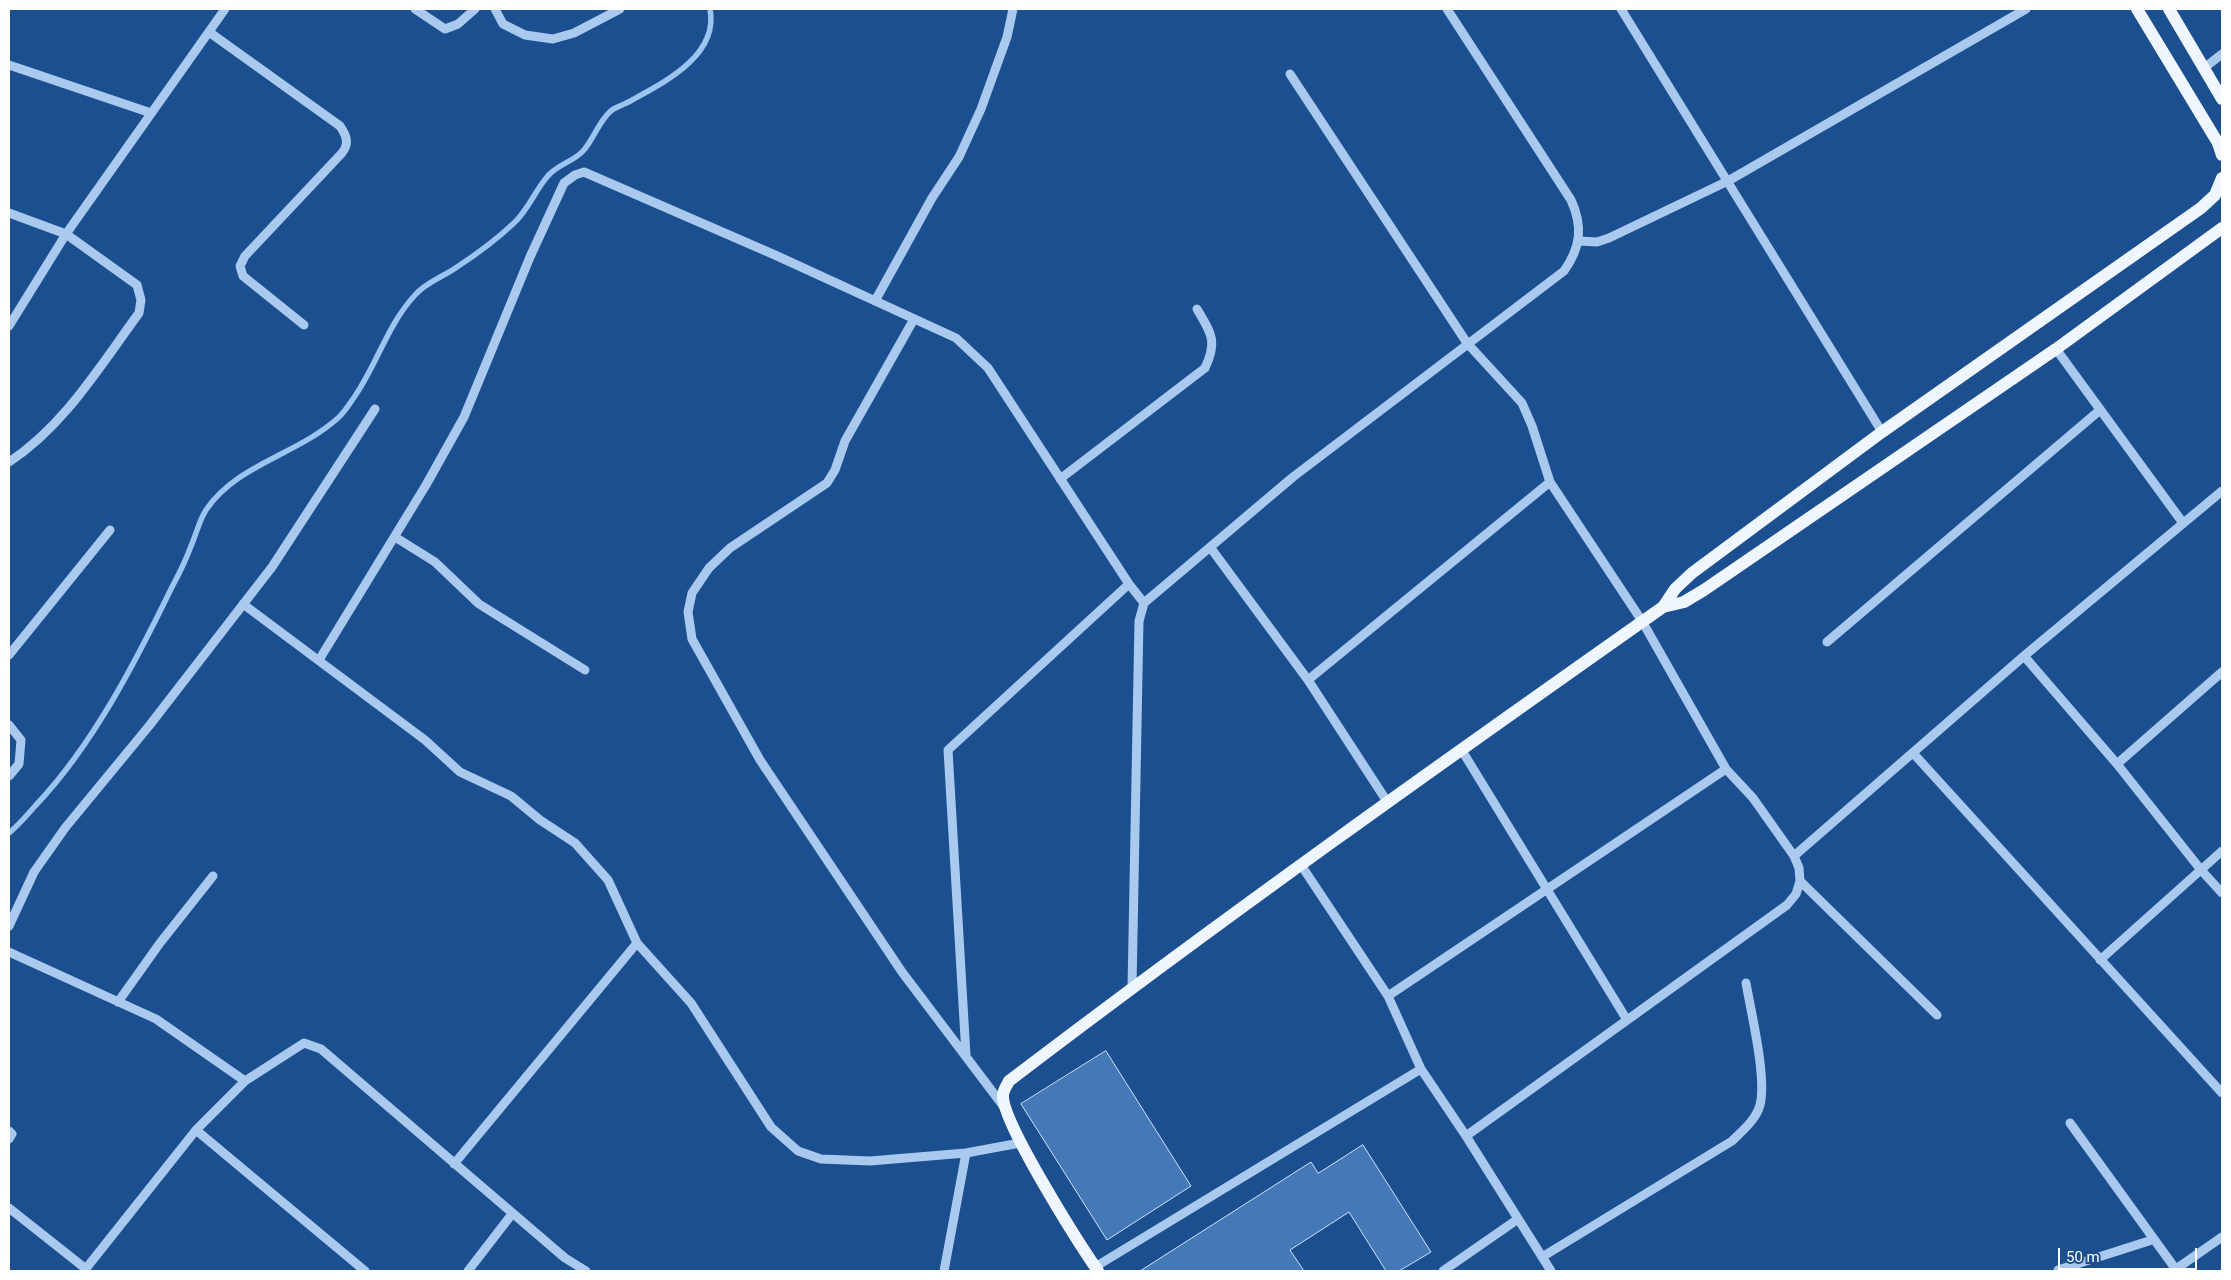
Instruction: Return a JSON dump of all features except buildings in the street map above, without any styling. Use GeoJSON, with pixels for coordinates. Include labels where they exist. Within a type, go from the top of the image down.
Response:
{"type":"FeatureCollection","features":[{"type":"Feature","properties":{"kind":"main road"},"geometry":{"type":"LineString","coordinates":[[2137,9],[2218,143],[2222,155]]}},
{"type":"Feature","properties":{"kind":"main road"},"geometry":{"type":"LineString","coordinates":[[2169,9],[2222,99]]}},
{"type":"Feature","properties":{"kind":"main road"},"geometry":{"type":"LineString","coordinates":[[1096,1269],[1020,1143],[1004,1108],[1002,1094],[1009,1081],[1132,988],[1461,749],[1663,607],[1675,589],[1688,577],[1882,432],[2201,208],[2215,195],[2222,178]]}},
{"type":"Feature","properties":{"kind":"main road"},"geometry":{"type":"LineString","coordinates":[[1663,607],[1684,602],[1700,594],[2056,349],[2222,228]]}},
{"type":"Feature","properties":{"kind":"street"},"geometry":{"type":"LineString","coordinates":[[9,326],[66,234],[225,9]]}},
{"type":"Feature","properties":{"kind":"street"},"geometry":{"type":"LineString","coordinates":[[415,9],[445,29],[458,24],[475,9]]}},
{"type":"Feature","properties":{"kind":"street"},"geometry":{"type":"LineString","coordinates":[[495,9],[503,24],[525,36],[553,40],[574,33],[620,9]]}},
{"type":"Feature","properties":{"kind":"street"},"geometry":{"type":"LineString","coordinates":[[875,301],[932,198],[958,157],[991,82],[1007,37],[1013,9]]}},
{"type":"Feature","properties":{"kind":"street"},"geometry":{"type":"LineString","coordinates":[[1132,988],[1139,621],[1144,603],[1293,477],[1564,271],[1572,260],[1579,241],[1578,214],[1571,200],[1447,9]]}},
{"type":"Feature","properties":{"kind":"street"},"geometry":{"type":"LineString","coordinates":[[1621,9],[1882,432]]}},
{"type":"Feature","properties":{"kind":"street"},"geometry":{"type":"LineString","coordinates":[[1579,241],[1597,242],[1609,238],[1728,180],[2026,9]]}},
{"type":"Feature","properties":{"kind":"street"},"geometry":{"type":"LineString","coordinates":[[209,32],[340,126],[346,134],[346,148],[245,256],[240,266],[243,276],[304,325]]}},
{"type":"Feature","properties":{"kind":"street"},"geometry":{"type":"LineString","coordinates":[[2204,68],[2222,54]]}},
{"type":"Feature","properties":{"kind":"street"},"geometry":{"type":"LineString","coordinates":[[9,65],[151,113]]}},
{"type":"Feature","properties":{"kind":"street"},"geometry":{"type":"LineString","coordinates":[[1290,74],[1467,343],[1522,404],[1532,426],[1550,482],[1642,622],[1726,769],[1772,822],[1794,856],[1799,868],[1800,881],[1796,894],[1787,905],[1466,1136]]}},
{"type":"Feature","properties":{"kind":"street"},"geometry":{"type":"LineString","coordinates":[[320,660],[464,417],[530,257],[564,183],[575,175],[584,172],[775,255],[956,338],[988,368],[1129,584],[1144,603]]}},
{"type":"Feature","properties":{"kind":"street"},"geometry":{"type":"LineString","coordinates":[[9,212],[66,234],[137,285],[141,300],[139,313],[63,415],[26,451],[9,462]]}},
{"type":"Feature","properties":{"kind":"street"},"geometry":{"type":"LineString","coordinates":[[1060,478],[1205,368],[1212,353],[1212,339],[1197,309]]}},
{"type":"Feature","properties":{"kind":"street"},"geometry":{"type":"LineString","coordinates":[[914,319],[845,441],[835,470],[827,482],[730,548],[709,568],[692,593],[688,612],[692,639],[760,760],[902,972],[1004,1108]]}},
{"type":"Feature","properties":{"kind":"street"},"geometry":{"type":"LineString","coordinates":[[2056,349],[2183,523]]}},
{"type":"Feature","properties":{"kind":"street"},"geometry":{"type":"LineString","coordinates":[[9,926],[34,872],[66,828],[143,734],[272,567],[375,409]]}},
{"type":"Feature","properties":{"kind":"street"},"geometry":{"type":"LineString","coordinates":[[1827,642],[2100,410]]}},
{"type":"Feature","properties":{"kind":"street"},"geometry":{"type":"LineString","coordinates":[[1308,680],[1550,482]]}},
{"type":"Feature","properties":{"kind":"street"},"geometry":{"type":"LineString","coordinates":[[1794,856],[2024,656],[2222,491]]}},
{"type":"Feature","properties":{"kind":"street"},"geometry":{"type":"LineString","coordinates":[[9,656],[110,530]]}},
{"type":"Feature","properties":{"kind":"street"},"geometry":{"type":"LineString","coordinates":[[395,536],[435,562],[479,604],[585,670]]}},
{"type":"Feature","properties":{"kind":"street"},"geometry":{"type":"LineString","coordinates":[[1210,547],[1308,680],[1388,803]]}},
{"type":"Feature","properties":{"kind":"street"},"geometry":{"type":"LineString","coordinates":[[966,1055],[948,750],[1129,584]]}},
{"type":"Feature","properties":{"kind":"street"},"geometry":{"type":"LineString","coordinates":[[243,604],[424,740],[460,772],[511,796],[540,820],[575,842],[608,880],[637,943],[691,1003],[771,1127],[798,1151],[821,1159],[870,1161],[966,1153],[1020,1143]]}},
{"type":"Feature","properties":{"kind":"street"},"geometry":{"type":"LineString","coordinates":[[2024,656],[2117,764],[2201,870],[2222,893]]}},
{"type":"Feature","properties":{"kind":"street"},"geometry":{"type":"LineString","coordinates":[[2117,764],[2222,672]]}},
{"type":"Feature","properties":{"kind":"street"},"geometry":{"type":"LineString","coordinates":[[9,725],[21,740],[19,764],[9,776]]}},
{"type":"Feature","properties":{"kind":"street"},"geometry":{"type":"LineString","coordinates":[[1461,749],[1627,1020]]}},
{"type":"Feature","properties":{"kind":"street"},"geometry":{"type":"LineString","coordinates":[[1913,753],[2222,1093]]}},
{"type":"Feature","properties":{"kind":"street"},"geometry":{"type":"LineString","coordinates":[[1388,996],[1546,888],[1726,769]]}},
{"type":"Feature","properties":{"kind":"street"},"geometry":{"type":"LineString","coordinates":[[2100,960],[2222,851]]}},
{"type":"Feature","properties":{"kind":"street"},"geometry":{"type":"LineString","coordinates":[[1301,865],[1388,996],[1421,1069],[1466,1136],[1551,1271]]}},
{"type":"Feature","properties":{"kind":"street"},"geometry":{"type":"LineString","coordinates":[[118,1002],[160,943],[213,876]]}},
{"type":"Feature","properties":{"kind":"street"},"geometry":{"type":"LineString","coordinates":[[1800,881],[1937,1016]]}},
{"type":"Feature","properties":{"kind":"street"},"geometry":{"type":"LineString","coordinates":[[454,1164],[637,943]]}},
{"type":"Feature","properties":{"kind":"street"},"geometry":{"type":"LineString","coordinates":[[9,952],[156,1020],[245,1081]]}},
{"type":"Feature","properties":{"kind":"street"},"geometry":{"type":"LineString","coordinates":[[1542,1257],[1732,1141],[1751,1122],[1760,1106],[1762,1088],[1746,983]]}},
{"type":"Feature","properties":{"kind":"street"},"geometry":{"type":"LineString","coordinates":[[9,1208],[85,1270],[196,1130],[245,1081],[304,1043],[321,1050],[512,1214],[565,1258],[586,1271]]}},
{"type":"Feature","properties":{"kind":"street"},"geometry":{"type":"LineString","coordinates":[[1096,1269],[1421,1069]]}},
{"type":"Feature","properties":{"kind":"street"},"geometry":{"type":"LineString","coordinates":[[2070,1123],[2152,1240],[2176,1270],[2222,1237]]}},
{"type":"Feature","properties":{"kind":"street"},"geometry":{"type":"LineString","coordinates":[[196,1130],[366,1271]]}},
{"type":"Feature","properties":{"kind":"street"},"geometry":{"type":"LineString","coordinates":[[9,1131],[12,1134],[9,1139]]}},
{"type":"Feature","properties":{"kind":"street"},"geometry":{"type":"LineString","coordinates":[[944,1271],[966,1153]]}},
{"type":"Feature","properties":{"kind":"street"},"geometry":{"type":"LineString","coordinates":[[468,1271],[512,1214]]}},
{"type":"Feature","properties":{"kind":"street"},"geometry":{"type":"LineString","coordinates":[[1443,1271],[1518,1219]]}},
{"type":"Feature","properties":{"kind":"street"},"geometry":{"type":"LineString","coordinates":[[2058,1270],[2152,1240]]}},
{"type":"Feature","properties":{"kind":"waterway"},"geometry":{"type":"LineString","coordinates":[[9,833],[57,781],[95,729],[128,673],[185,562],[199,523],[206,510],[219,494],[251,470],[304,442],[341,416],[363,384],[397,319],[415,295],[424,287],[452,271],[479,252],[514,223],[547,177],[555,169],[583,151],[607,114],[659,85],[687,65],[706,40],[711,25],[710,9]]}}]}
